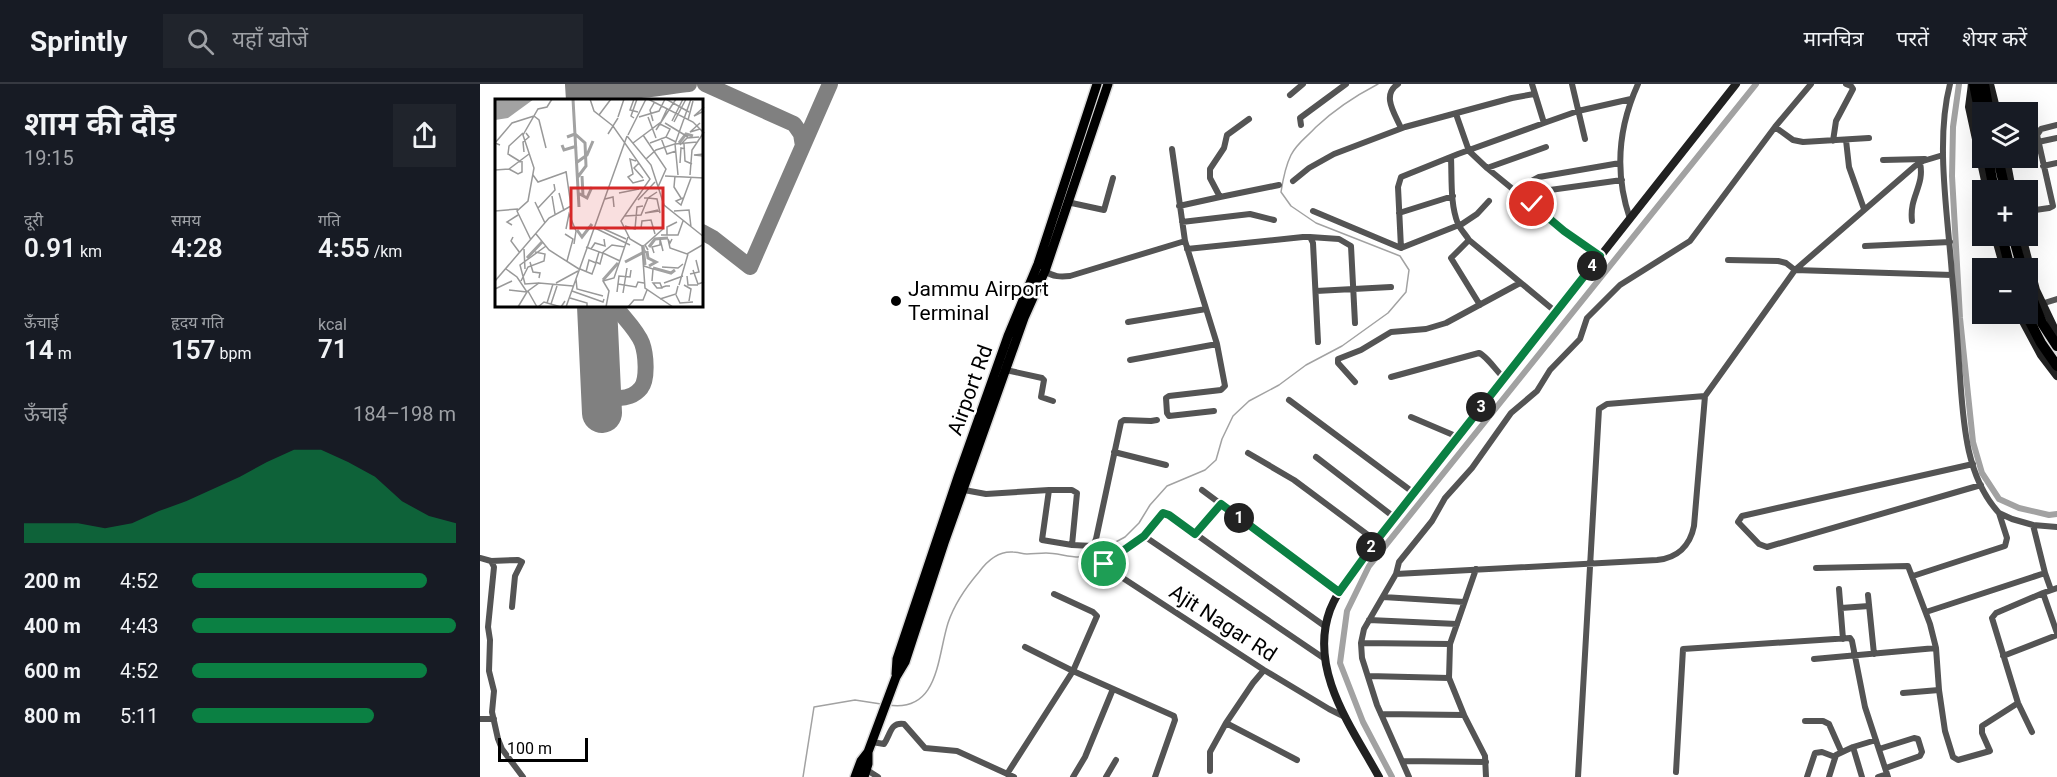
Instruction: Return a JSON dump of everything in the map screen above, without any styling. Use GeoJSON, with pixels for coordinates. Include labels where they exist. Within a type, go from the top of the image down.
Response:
{"type":"FeatureCollection","features":[{"type":"Feature","properties":{"kind":"highway"},"geometry":{"type":"LineString","coordinates":[[1973,84],[1977,102]]}},
{"type":"Feature","properties":{"kind":"highway"},"geometry":{"type":"LineString","coordinates":[[1984,84],[1987,102]]}},
{"type":"Feature","properties":{"kind":"highway"},"geometry":{"type":"LineString","coordinates":[[2038,312],[2046,321],[2057,346]]}},
{"type":"Feature","properties":{"kind":"highway"},"geometry":{"type":"LineString","coordinates":[[2033,324],[2033,328],[2057,366]]}},
{"type":"Feature","properties":{"kind":"main road","name":"Airport Rd"},"geometry":{"type":"LineString","coordinates":[[895,680],[897,659],[958,477],[1008,336],[1038,264],[1097,84]]}},
{"type":"Feature","properties":{"kind":"main road"},"geometry":{"type":"LineString","coordinates":[[865,774],[870,747],[895,680],[905,663],[944,543],[1024,318],[1046,271],[1108,84]]}},
{"type":"Feature","properties":{"kind":"main road"},"geometry":{"type":"LineString","coordinates":[[855,777],[870,747]]}},
{"type":"Feature","properties":{"kind":"street"},"geometry":{"type":"LineString","coordinates":[[1290,95],[1303,84]]}},
{"type":"Feature","properties":{"kind":"street"},"geometry":{"type":"LineString","coordinates":[[1332,84],[1338,90]]}},
{"type":"Feature","properties":{"kind":"street"},"geometry":{"type":"LineString","coordinates":[[1301,125],[1300,118],[1346,84]]}},
{"type":"Feature","properties":{"kind":"street"},"geometry":{"type":"LineString","coordinates":[[1398,84],[1391,89],[1389,95],[1401,128]]}},
{"type":"Feature","properties":{"kind":"street"},"geometry":{"type":"LineString","coordinates":[[1532,84],[1544,123]]}},
{"type":"Feature","properties":{"kind":"street"},"geometry":{"type":"LineString","coordinates":[[1572,84],[1585,139]]}},
{"type":"Feature","properties":{"kind":"street"},"geometry":{"type":"LineString","coordinates":[[1630,219],[1624,197],[1620,144],[1631,99],[1638,84]]}},
{"type":"Feature","properties":{"kind":"street"},"geometry":{"type":"LineString","coordinates":[[1379,777],[1334,694],[1325,659],[1326,627],[1330,611],[1339,592],[1394,517],[1736,84]]}},
{"type":"Feature","properties":{"kind":"street"},"geometry":{"type":"LineString","coordinates":[[1409,777],[1381,714],[1362,658],[1361,643],[1364,629],[1396,574],[1399,562],[1432,521],[1445,498],[1472,468],[1511,413],[1537,392],[1550,370],[1580,339],[1587,318],[1620,285],[1690,241],[1811,84]]}},
{"type":"Feature","properties":{"kind":"street"},"geometry":{"type":"LineString","coordinates":[[1833,141],[1836,121],[1852,89],[1846,84]]}},
{"type":"Feature","properties":{"kind":"street"},"geometry":{"type":"LineString","coordinates":[[1950,84],[1945,117],[1944,155],[1963,402],[1972,464],[1992,506],[1999,513],[2034,525],[2057,527]]}},
{"type":"Feature","properties":{"kind":"street"},"geometry":{"type":"LineString","coordinates":[[1973,84],[1969,107],[1985,180]]}},
{"type":"Feature","properties":{"kind":"street"},"geometry":{"type":"LineString","coordinates":[[1990,84],[1994,102]]}},
{"type":"Feature","properties":{"kind":"street"},"geometry":{"type":"LineString","coordinates":[[1293,181],[1318,162],[1334,154],[1401,128],[1534,94]]}},
{"type":"Feature","properties":{"kind":"street"},"geometry":{"type":"LineString","coordinates":[[1401,248],[1398,188],[1401,177],[1578,111],[1631,99]]}},
{"type":"Feature","properties":{"kind":"street"},"geometry":{"type":"LineString","coordinates":[[1456,114],[1469,151],[1564,231],[1600,256]]}},
{"type":"Feature","properties":{"kind":"street"},"geometry":{"type":"LineString","coordinates":[[1220,197],[1210,178],[1210,168],[1224,148],[1227,135],[1249,119]]}},
{"type":"Feature","properties":{"kind":"street"},"geometry":{"type":"LineString","coordinates":[[2038,134],[2041,129],[2057,125]]}},
{"type":"Feature","properties":{"kind":"street"},"geometry":{"type":"LineString","coordinates":[[1775,128],[1797,141],[1869,138]]}},
{"type":"Feature","properties":{"kind":"street"},"geometry":{"type":"LineString","coordinates":[[2038,210],[2051,208],[2038,142],[2057,138]]}},
{"type":"Feature","properties":{"kind":"street"},"geometry":{"type":"LineString","coordinates":[[1846,140],[1849,167],[1864,209]]}},
{"type":"Feature","properties":{"kind":"street"},"geometry":{"type":"LineString","coordinates":[[1487,168],[1546,147]]}},
{"type":"Feature","properties":{"kind":"street"},"geometry":{"type":"LineString","coordinates":[[1172,149],[1185,241],[1216,344],[1225,387],[1221,390],[1169,396],[1166,400],[1167,413],[1169,416],[1214,411]]}},
{"type":"Feature","properties":{"kind":"street"},"geometry":{"type":"LineString","coordinates":[[1396,574],[1663,560],[1675,555],[1686,546],[1694,526],[1705,396],[1795,270],[1920,163],[1944,155]]}},
{"type":"Feature","properties":{"kind":"street"},"geometry":{"type":"LineString","coordinates":[[1451,158],[1453,196],[1459,225],[1469,240],[1556,312]]}},
{"type":"Feature","properties":{"kind":"street"},"geometry":{"type":"LineString","coordinates":[[1883,160],[1929,159]]}},
{"type":"Feature","properties":{"kind":"street"},"geometry":{"type":"LineString","coordinates":[[1515,190],[1539,177],[1620,163]]}},
{"type":"Feature","properties":{"kind":"street"},"geometry":{"type":"LineString","coordinates":[[1912,221],[1911,206],[1921,178],[1920,163]]}},
{"type":"Feature","properties":{"kind":"street"},"geometry":{"type":"LineString","coordinates":[[2043,166],[2057,163]]}},
{"type":"Feature","properties":{"kind":"street"},"geometry":{"type":"LineString","coordinates":[[1067,202],[1104,210],[1113,178]]}},
{"type":"Feature","properties":{"kind":"street"},"geometry":{"type":"LineString","coordinates":[[1532,204],[1550,190],[1622,180]]}},
{"type":"Feature","properties":{"kind":"street"},"geometry":{"type":"LineString","coordinates":[[1179,206],[1279,185]]}},
{"type":"Feature","properties":{"kind":"street"},"geometry":{"type":"LineString","coordinates":[[2049,190],[2057,189]]}},
{"type":"Feature","properties":{"kind":"street"},"geometry":{"type":"LineString","coordinates":[[1399,213],[1453,196]]}},
{"type":"Feature","properties":{"kind":"street"},"geometry":{"type":"LineString","coordinates":[[1313,211],[1401,248],[1459,225],[1477,214],[1489,201]]}},
{"type":"Feature","properties":{"kind":"street"},"geometry":{"type":"LineString","coordinates":[[1182,222],[1250,214],[1274,220]]}},
{"type":"Feature","properties":{"kind":"street"},"geometry":{"type":"LineString","coordinates":[[1187,249],[1303,237],[1339,239],[1351,246],[1355,323]]}},
{"type":"Feature","properties":{"kind":"street"},"geometry":{"type":"LineString","coordinates":[[1310,237],[1313,243],[1318,342]]}},
{"type":"Feature","properties":{"kind":"street"},"geometry":{"type":"LineString","coordinates":[[1469,240],[1451,258],[1480,305]]}},
{"type":"Feature","properties":{"kind":"street"},"geometry":{"type":"LineString","coordinates":[[1046,271],[1051,275],[1070,276],[1185,241]]}},
{"type":"Feature","properties":{"kind":"street"},"geometry":{"type":"LineString","coordinates":[[1864,246],[1950,242]]}},
{"type":"Feature","properties":{"kind":"street"},"geometry":{"type":"LineString","coordinates":[[1728,260],[1779,261],[1795,270],[1952,275]]}},
{"type":"Feature","properties":{"kind":"street"},"geometry":{"type":"LineString","coordinates":[[1355,382],[1338,363],[1338,359],[1360,350],[1391,332],[1438,326],[1520,283]]}},
{"type":"Feature","properties":{"kind":"street"},"geometry":{"type":"LineString","coordinates":[[1316,291],[1391,287]]}},
{"type":"Feature","properties":{"kind":"street"},"geometry":{"type":"LineString","coordinates":[[2038,306],[2057,299]]}},
{"type":"Feature","properties":{"kind":"street"},"geometry":{"type":"LineString","coordinates":[[1128,322],[1206,309]]}},
{"type":"Feature","properties":{"kind":"street"},"geometry":{"type":"LineString","coordinates":[[2046,321],[2057,334]]}},
{"type":"Feature","properties":{"kind":"street"},"geometry":{"type":"LineString","coordinates":[[2024,324],[2036,347],[2057,376]]}},
{"type":"Feature","properties":{"kind":"street"},"geometry":{"type":"LineString","coordinates":[[1130,360],[1216,344]]}},
{"type":"Feature","properties":{"kind":"street"},"geometry":{"type":"LineString","coordinates":[[1391,377],[1479,353],[1485,355],[1493,368],[1504,378]]}},
{"type":"Feature","properties":{"kind":"street"},"geometry":{"type":"LineString","coordinates":[[1006,370],[1042,378],[1044,380],[1041,397],[1053,401]]}},
{"type":"Feature","properties":{"kind":"street"},"geometry":{"type":"LineString","coordinates":[[1578,777],[1599,409],[1607,404],[1705,396]]}},
{"type":"Feature","properties":{"kind":"street"},"geometry":{"type":"LineString","coordinates":[[1289,400],[1414,493]]}},
{"type":"Feature","properties":{"kind":"street"},"geometry":{"type":"LineString","coordinates":[[1411,417],[1458,437]]}},
{"type":"Feature","properties":{"kind":"street"},"geometry":{"type":"LineString","coordinates":[[1049,490],[1042,540],[1093,547],[1122,420],[1157,420]]}},
{"type":"Feature","properties":{"kind":"street"},"geometry":{"type":"LineString","coordinates":[[1114,453],[1166,465]]}},
{"type":"Feature","properties":{"kind":"street"},"geometry":{"type":"LineString","coordinates":[[1248,453],[1294,480],[1376,541]]}},
{"type":"Feature","properties":{"kind":"street"},"geometry":{"type":"LineString","coordinates":[[1316,457],[1394,517]]}},
{"type":"Feature","properties":{"kind":"street"},"geometry":{"type":"LineString","coordinates":[[1972,464],[1742,516],[1738,522],[1759,544],[1767,547],[1981,485]]}},
{"type":"Feature","properties":{"kind":"street"},"geometry":{"type":"LineString","coordinates":[[964,490],[986,494],[1072,490],[1077,493],[1072,545]]}},
{"type":"Feature","properties":{"kind":"street"},"geometry":{"type":"LineString","coordinates":[[1202,490],[1339,592]]}},
{"type":"Feature","properties":{"kind":"street"},"geometry":{"type":"LineString","coordinates":[[1195,534],[1221,504]]}},
{"type":"Feature","properties":{"kind":"street"},"geometry":{"type":"LineString","coordinates":[[1102,562],[1144,536],[1163,513],[1326,627]]}},
{"type":"Feature","properties":{"kind":"street"},"geometry":{"type":"LineString","coordinates":[[1913,576],[2005,546],[2007,538],[1999,513]]}},
{"type":"Feature","properties":{"kind":"street"},"geometry":{"type":"LineString","coordinates":[[2032,732],[2018,703],[1993,622],[1993,615],[2054,589],[2045,573],[2034,525]]}},
{"type":"Feature","properties":{"kind":"street"},"geometry":{"type":"LineString","coordinates":[[1144,536],[1325,659]]}},
{"type":"Feature","properties":{"kind":"street","name":"Ajit Nagar Rd"},"geometry":{"type":"LineString","coordinates":[[1093,547],[1102,562],[1264,670],[1346,717]]}},
{"type":"Feature","properties":{"kind":"street"},"geometry":{"type":"LineString","coordinates":[[480,558],[491,561],[521,561],[514,581],[512,607]]}},
{"type":"Feature","properties":{"kind":"street"},"geometry":{"type":"LineString","coordinates":[[491,561],[494,570],[488,621],[490,640],[488,661],[494,691],[492,709],[502,749],[523,777]]}},
{"type":"Feature","properties":{"kind":"street"},"geometry":{"type":"LineString","coordinates":[[1816,568],[1906,565],[1911,568],[1936,648],[1946,738],[1953,757],[1958,760],[1990,751],[1982,726],[2018,703]]}},
{"type":"Feature","properties":{"kind":"street"},"geometry":{"type":"LineString","coordinates":[[1476,569],[1450,644],[1449,678],[1464,715],[1484,752],[1486,777]]}},
{"type":"Feature","properties":{"kind":"street"},"geometry":{"type":"LineString","coordinates":[[1926,612],[2045,573]]}},
{"type":"Feature","properties":{"kind":"street"},"geometry":{"type":"LineString","coordinates":[[1839,589],[1844,639]]}},
{"type":"Feature","properties":{"kind":"street"},"geometry":{"type":"LineString","coordinates":[[2003,656],[2057,634],[2043,593]]}},
{"type":"Feature","properties":{"kind":"street"},"geometry":{"type":"LineString","coordinates":[[1007,774],[1073,670],[1097,616],[1054,594]]}},
{"type":"Feature","properties":{"kind":"street"},"geometry":{"type":"LineString","coordinates":[[1868,595],[1874,654]]}},
{"type":"Feature","properties":{"kind":"street"},"geometry":{"type":"LineString","coordinates":[[1383,597],[1464,602]]}},
{"type":"Feature","properties":{"kind":"street"},"geometry":{"type":"LineString","coordinates":[[1840,608],[1869,606]]}},
{"type":"Feature","properties":{"kind":"street"},"geometry":{"type":"LineString","coordinates":[[1369,620],[1457,624]]}},
{"type":"Feature","properties":{"kind":"street"},"geometry":{"type":"LineString","coordinates":[[1677,772],[1680,662],[1683,649],[1851,639],[1865,707],[1887,773]]}},
{"type":"Feature","properties":{"kind":"street"},"geometry":{"type":"LineString","coordinates":[[1361,643],[1450,644]]}},
{"type":"Feature","properties":{"kind":"street"},"geometry":{"type":"LineString","coordinates":[[1025,647],[1174,716],[1175,720],[1155,777]]}},
{"type":"Feature","properties":{"kind":"street"},"geometry":{"type":"LineString","coordinates":[[1814,659],[1936,648]]}},
{"type":"Feature","properties":{"kind":"street"},"geometry":{"type":"LineString","coordinates":[[1210,771],[1210,752],[1249,688],[1264,670]]}},
{"type":"Feature","properties":{"kind":"street"},"geometry":{"type":"LineString","coordinates":[[1368,676],[1449,678]]}},
{"type":"Feature","properties":{"kind":"street"},"geometry":{"type":"LineString","coordinates":[[1073,777],[1085,757],[1113,689]]}},
{"type":"Feature","properties":{"kind":"street"},"geometry":{"type":"LineString","coordinates":[[1904,693],[1939,690]]}},
{"type":"Feature","properties":{"kind":"street"},"geometry":{"type":"LineString","coordinates":[[1381,714],[1464,715]]}},
{"type":"Feature","properties":{"kind":"street"},"geometry":{"type":"LineString","coordinates":[[480,719],[494,719]]}},
{"type":"Feature","properties":{"kind":"street"},"geometry":{"type":"LineString","coordinates":[[1805,721],[1823,721],[1828,724],[1841,751]]}},
{"type":"Feature","properties":{"kind":"street"},"geometry":{"type":"LineString","coordinates":[[1226,723],[1297,760]]}},
{"type":"Feature","properties":{"kind":"street"},"geometry":{"type":"LineString","coordinates":[[870,747],[884,744],[892,726],[904,724],[925,748],[957,751],[1014,777]]}},
{"type":"Feature","properties":{"kind":"street"},"geometry":{"type":"LineString","coordinates":[[1878,777],[1920,756],[1922,752],[1919,742],[1914,738],[1879,749]]}},
{"type":"Feature","properties":{"kind":"street"},"geometry":{"type":"LineString","coordinates":[[1829,777],[1835,757],[1841,751],[1876,740]]}},
{"type":"Feature","properties":{"kind":"street"},"geometry":{"type":"LineString","coordinates":[[1853,747],[1862,777]]}},
{"type":"Feature","properties":{"kind":"street"},"geometry":{"type":"LineString","coordinates":[[1807,777],[1815,753],[1822,752],[1835,757]]}},
{"type":"Feature","properties":{"kind":"street"},"geometry":{"type":"LineString","coordinates":[[1106,777],[1116,760]]}},
{"type":"Feature","properties":{"kind":"street"},"geometry":{"type":"LineString","coordinates":[[1402,761],[1486,762]]}},
{"type":"Feature","properties":{"kind":"street"},"geometry":{"type":"LineString","coordinates":[[865,774],[878,777]]}},
{"type":"Feature","properties":{"kind":"waterway"},"geometry":{"type":"LineString","coordinates":[[1099,551],[1125,537],[1139,523],[1150,505],[1167,486],[1205,470],[1216,460],[1222,439],[1233,416],[1249,401],[1279,385],[1306,365],[1342,346],[1388,313],[1406,292],[1409,270],[1400,256],[1316,223],[1291,206],[1281,192],[1287,164],[1299,144],[1323,120],[1353,98],[1378,84]]}},
{"type":"Feature","properties":{"kind":"waterway"},"geometry":{"type":"LineString","coordinates":[[1392,777],[1363,722],[1340,663],[1347,611],[1369,566],[1756,84]]}},
{"type":"Feature","properties":{"kind":"waterway"},"geometry":{"type":"LineString","coordinates":[[1959,84],[1953,127],[1952,176],[1960,318],[1973,442],[1982,473],[1999,499],[2019,508],[2049,515],[2057,514]]}},
{"type":"Feature","properties":{"kind":"waterway"},"geometry":{"type":"LineString","coordinates":[[888,705],[905,705],[917,700],[926,692],[938,666],[948,623],[954,609],[974,577],[994,557],[1008,552],[1052,553],[1077,557],[1095,553]]}},
{"type":"Feature","properties":{"kind":"waterway"},"geometry":{"type":"LineString","coordinates":[[803,777],[814,707],[855,700],[881,704]]}},
{"type":"Feature","properties":{"kind":"taxiway"},"geometry":{"type":"LineString","coordinates":[[590,84],[610,91],[689,84]]}},
{"type":"Feature","properties":{"kind":"taxiway"},"geometry":{"type":"LineString","coordinates":[[705,84],[794,124],[801,134],[803,146]]}},
{"type":"Feature","properties":{"kind":"taxiway"},"geometry":{"type":"LineString","coordinates":[[704,233],[750,267],[830,84]]}},
{"type":"Feature","properties":{"kind":"taxiway"},"geometry":{"type":"LineString","coordinates":[[598,332],[594,370],[599,388],[616,398],[636,393],[645,379],[646,366],[642,343],[637,333],[617,308]]}},
{"type":"Feature","properties":{"kind":"runway"},"geometry":{"type":"LineString","coordinates":[[585,84],[586,99]]}},
{"type":"Feature","properties":{"kind":"runway"},"geometry":{"type":"LineString","coordinates":[[597,308],[602,413]]}},
{"type":"Feature","properties":{"kind":"place","name":"Jammu Airport Terminal"},"geometry":{"type":"Point","coordinates":[896,301]}},
{"type":"Feature","properties":{"kind":"route"},"geometry":{"type":"LineString","coordinates":[[1104,564],[1144,536],[1163,513],[1195,534],[1221,504],[1339,592],[1373,545],[1600,256],[1564,231],[1532,204]]}}]}
